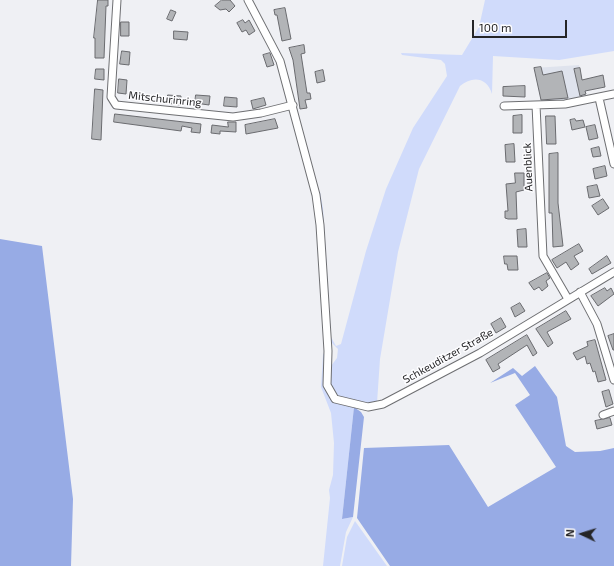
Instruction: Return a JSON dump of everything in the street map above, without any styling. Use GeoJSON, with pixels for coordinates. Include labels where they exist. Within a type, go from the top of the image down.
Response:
{"type":"FeatureCollection","features":[{"type":"Feature","properties":{"kind":"street","name":"Mitschurinring"},"geometry":{"type":"LineString","coordinates":[[117,0],[111,97],[116,105],[233,117],[261,114],[293,105]]}},
{"type":"Feature","properties":{"kind":"street"},"geometry":{"type":"LineString","coordinates":[[248,0],[278,55],[293,105]]}},
{"type":"Feature","properties":{"kind":"street"},"geometry":{"type":"LineString","coordinates":[[504,106],[576,103],[614,94]]}},
{"type":"Feature","properties":{"kind":"street"},"geometry":{"type":"LineString","coordinates":[[599,98],[614,164]]}},
{"type":"Feature","properties":{"kind":"street","name":"Schkeuditzer Straße"},"geometry":{"type":"LineString","coordinates":[[293,105],[318,211],[328,362],[327,385],[331,395],[342,402],[368,408],[383,404],[480,353],[614,272]]}},
{"type":"Feature","properties":{"kind":"street","name":"Auenblick"},"geometry":{"type":"LineString","coordinates":[[536,105],[543,256],[568,299]]}},
{"type":"Feature","properties":{"kind":"street"},"geometry":{"type":"LineString","coordinates":[[580,292],[597,324],[614,380]]}},
{"type":"Feature","properties":{"kind":"street"},"geometry":{"type":"LineString","coordinates":[[603,415],[614,411]]}},
{"type":"Feature","properties":{"kind":"shaded area"},"geometry":{"type":"Polygon","coordinates":[[[485,0],[614,0],[614,51],[559,60],[493,56],[492,94],[487,84],[479,80],[469,81],[460,86],[419,169],[398,252],[380,359],[377,403],[364,403],[345,399],[334,393],[330,388],[331,366],[337,358],[338,349],[331,342],[318,194],[320,192],[323,208],[331,337],[336,346],[341,344],[366,251],[386,189],[413,128],[447,76],[445,64],[441,60],[402,55],[401,53],[462,55],[479,27],[485,0]]]}},
{"type":"Feature","properties":{"kind":"shaded area"},"geometry":{"type":"Polygon","coordinates":[[[579,65],[586,97],[542,103],[534,68],[579,65]]]}},
{"type":"Feature","properties":{"kind":"shaded area"},"geometry":{"type":"Polygon","coordinates":[[[0,239],[42,246],[73,499],[71,566],[0,566],[0,239]]]}},
{"type":"Feature","properties":{"kind":"shaded area"},"geometry":{"type":"Polygon","coordinates":[[[324,353],[326,360],[326,382],[329,394],[337,401],[354,407],[342,519],[353,517],[346,532],[340,566],[323,566],[330,498],[329,490],[333,475],[334,443],[331,413],[321,387],[324,353]]]}},
{"type":"Feature","properties":{"kind":"shaded area"},"geometry":{"type":"Polygon","coordinates":[[[535,366],[557,397],[566,446],[575,452],[600,451],[614,448],[614,566],[390,566],[357,518],[364,448],[449,445],[488,507],[556,467],[515,405],[530,395],[515,373],[490,383],[513,368],[522,376],[535,366]]]}},
{"type":"Feature","properties":{"kind":"shaded area"},"geometry":{"type":"Polygon","coordinates":[[[354,407],[361,412],[364,417],[353,517],[342,519],[354,407]]]}},
{"type":"Feature","properties":{"kind":"shaded area"},"geometry":{"type":"Polygon","coordinates":[[[355,521],[387,566],[342,566],[347,537],[355,521]]]}},
{"type":"Feature","properties":{"kind":"building"},"geometry":{"type":"Polygon","coordinates":[[[98,0],[108,0],[108,6],[106,6],[104,58],[95,58],[94,38],[98,0]]]}},
{"type":"Feature","properties":{"kind":"building"},"geometry":{"type":"Polygon","coordinates":[[[222,0],[230,0],[235,6],[229,12],[226,9],[220,10],[215,6],[222,0]]]}},
{"type":"Feature","properties":{"kind":"building"},"geometry":{"type":"Polygon","coordinates":[[[285,8],[291,39],[282,41],[277,15],[275,15],[274,10],[285,8]]]}},
{"type":"Feature","properties":{"kind":"building"},"geometry":{"type":"Polygon","coordinates":[[[171,10],[176,12],[172,21],[167,19],[171,10]]]}},
{"type":"Feature","properties":{"kind":"building"},"geometry":{"type":"Polygon","coordinates":[[[243,20],[245,23],[249,20],[255,31],[249,35],[246,30],[242,32],[237,23],[243,20]]]}},
{"type":"Feature","properties":{"kind":"building"},"geometry":{"type":"Polygon","coordinates":[[[121,22],[129,22],[129,36],[121,36],[121,22]]]}},
{"type":"Feature","properties":{"kind":"building"},"geometry":{"type":"Polygon","coordinates":[[[174,31],[188,32],[187,40],[174,39],[174,31]]]}},
{"type":"Feature","properties":{"kind":"building"},"geometry":{"type":"Polygon","coordinates":[[[304,45],[305,53],[301,54],[307,93],[310,93],[311,99],[305,100],[307,108],[300,109],[293,60],[289,48],[304,45]]]}},
{"type":"Feature","properties":{"kind":"building"},"geometry":{"type":"Polygon","coordinates":[[[122,51],[130,52],[129,65],[120,64],[122,51]]]}},
{"type":"Feature","properties":{"kind":"building"},"geometry":{"type":"Polygon","coordinates":[[[270,53],[274,65],[267,67],[263,55],[270,53]]]}},
{"type":"Feature","properties":{"kind":"building"},"geometry":{"type":"Polygon","coordinates":[[[541,67],[543,75],[562,71],[568,98],[541,100],[534,68],[541,67]]]}},
{"type":"Feature","properties":{"kind":"building"},"geometry":{"type":"Polygon","coordinates":[[[580,68],[582,80],[603,75],[605,87],[585,91],[586,94],[580,96],[574,69],[580,68]]]}},
{"type":"Feature","properties":{"kind":"building"},"geometry":{"type":"Polygon","coordinates":[[[96,69],[104,69],[104,80],[95,79],[96,69]]]}},
{"type":"Feature","properties":{"kind":"building"},"geometry":{"type":"Polygon","coordinates":[[[323,70],[325,81],[317,83],[315,72],[323,70]]]}},
{"type":"Feature","properties":{"kind":"building"},"geometry":{"type":"Polygon","coordinates":[[[119,79],[127,80],[126,94],[118,93],[119,79]]]}},
{"type":"Feature","properties":{"kind":"building"},"geometry":{"type":"Polygon","coordinates":[[[525,86],[525,97],[503,96],[503,87],[525,86]]]}},
{"type":"Feature","properties":{"kind":"building"},"geometry":{"type":"Polygon","coordinates":[[[95,89],[103,90],[101,140],[92,139],[95,89]]]}},
{"type":"Feature","properties":{"kind":"building"},"geometry":{"type":"Polygon","coordinates":[[[168,95],[181,96],[180,105],[167,103],[168,95]]]}},
{"type":"Feature","properties":{"kind":"building"},"geometry":{"type":"Polygon","coordinates":[[[196,95],[210,96],[209,105],[195,103],[196,95]]]}},
{"type":"Feature","properties":{"kind":"building"},"geometry":{"type":"Polygon","coordinates":[[[225,97],[237,98],[237,107],[224,106],[225,97]]]}},
{"type":"Feature","properties":{"kind":"building"},"geometry":{"type":"Polygon","coordinates":[[[264,98],[266,105],[253,109],[251,101],[264,98]]]}},
{"type":"Feature","properties":{"kind":"building"},"geometry":{"type":"Polygon","coordinates":[[[115,114],[201,124],[200,133],[191,132],[192,128],[182,126],[181,131],[114,122],[115,114]]]}},
{"type":"Feature","properties":{"kind":"building"},"geometry":{"type":"Polygon","coordinates":[[[522,115],[522,133],[513,133],[513,116],[522,115]]]}},
{"type":"Feature","properties":{"kind":"building"},"geometry":{"type":"Polygon","coordinates":[[[546,116],[555,116],[556,144],[547,144],[546,116]]]}},
{"type":"Feature","properties":{"kind":"building"},"geometry":{"type":"Polygon","coordinates":[[[275,119],[278,128],[246,134],[245,125],[275,119]]]}},
{"type":"Feature","properties":{"kind":"building"},"geometry":{"type":"Polygon","coordinates":[[[575,119],[576,121],[583,120],[585,127],[572,130],[570,120],[575,119]]]}},
{"type":"Feature","properties":{"kind":"building"},"geometry":{"type":"Polygon","coordinates":[[[228,122],[236,122],[236,132],[220,131],[220,134],[211,133],[212,125],[228,127],[228,122]]]}},
{"type":"Feature","properties":{"kind":"building"},"geometry":{"type":"Polygon","coordinates":[[[595,125],[598,138],[589,140],[586,127],[595,125]]]}},
{"type":"Feature","properties":{"kind":"building"},"geometry":{"type":"Polygon","coordinates":[[[514,144],[515,162],[506,162],[505,145],[514,144]]]}},
{"type":"Feature","properties":{"kind":"building"},"geometry":{"type":"Polygon","coordinates":[[[599,147],[601,156],[593,157],[591,149],[599,147]]]}},
{"type":"Feature","properties":{"kind":"building"},"geometry":{"type":"Polygon","coordinates":[[[558,153],[558,203],[563,246],[553,247],[552,213],[549,213],[549,154],[558,153]]]}},
{"type":"Feature","properties":{"kind":"building"},"geometry":{"type":"Polygon","coordinates":[[[605,166],[607,176],[595,179],[593,169],[605,166]]]}},
{"type":"Feature","properties":{"kind":"building"},"geometry":{"type":"Polygon","coordinates":[[[515,173],[524,173],[524,190],[516,192],[517,219],[508,219],[505,218],[505,211],[508,211],[506,184],[515,183],[515,173]]]}},
{"type":"Feature","properties":{"kind":"building"},"geometry":{"type":"Polygon","coordinates":[[[597,185],[600,196],[589,198],[587,187],[597,185]]]}},
{"type":"Feature","properties":{"kind":"building"},"geometry":{"type":"Polygon","coordinates":[[[603,199],[609,208],[598,215],[592,206],[603,199]]]}},
{"type":"Feature","properties":{"kind":"building"},"geometry":{"type":"Polygon","coordinates":[[[526,229],[527,247],[518,247],[517,230],[526,229]]]}},
{"type":"Feature","properties":{"kind":"building"},"geometry":{"type":"Polygon","coordinates":[[[579,244],[583,251],[574,256],[579,264],[571,270],[566,262],[557,268],[552,260],[579,244]]]}},
{"type":"Feature","properties":{"kind":"building"},"geometry":{"type":"Polygon","coordinates":[[[504,256],[517,256],[518,270],[508,270],[507,264],[505,264],[504,256]]]}},
{"type":"Feature","properties":{"kind":"building"},"geometry":{"type":"Polygon","coordinates":[[[607,256],[611,263],[592,274],[589,269],[607,256]]]}},
{"type":"Feature","properties":{"kind":"building"},"geometry":{"type":"Polygon","coordinates":[[[547,273],[550,278],[546,281],[548,286],[542,291],[539,287],[534,290],[529,283],[547,273]]]}},
{"type":"Feature","properties":{"kind":"building"},"geometry":{"type":"Polygon","coordinates":[[[605,288],[607,291],[611,288],[614,294],[598,306],[591,296],[605,288]]]}},
{"type":"Feature","properties":{"kind":"building"},"geometry":{"type":"Polygon","coordinates":[[[520,303],[525,311],[515,317],[511,308],[520,303]]]}},
{"type":"Feature","properties":{"kind":"building"},"geometry":{"type":"Polygon","coordinates":[[[566,311],[571,319],[547,332],[553,343],[548,347],[536,329],[566,311]]]}},
{"type":"Feature","properties":{"kind":"building"},"geometry":{"type":"Polygon","coordinates":[[[501,318],[506,327],[496,333],[491,324],[501,318]]]}},
{"type":"Feature","properties":{"kind":"building"},"geometry":{"type":"Polygon","coordinates":[[[614,334],[614,350],[613,350],[608,336],[614,334]]]}},
{"type":"Feature","properties":{"kind":"building"},"geometry":{"type":"Polygon","coordinates":[[[527,335],[537,353],[533,356],[527,345],[498,364],[500,368],[493,372],[486,360],[527,335]]]}},
{"type":"Feature","properties":{"kind":"building"},"geometry":{"type":"Polygon","coordinates":[[[595,340],[606,380],[598,382],[595,371],[593,372],[590,363],[587,364],[585,356],[577,360],[573,353],[588,346],[587,342],[595,340]]]}},
{"type":"Feature","properties":{"kind":"building"},"geometry":{"type":"Polygon","coordinates":[[[609,390],[613,404],[606,407],[602,392],[609,390]]]}},
{"type":"Feature","properties":{"kind":"building"},"geometry":{"type":"Polygon","coordinates":[[[610,418],[612,425],[597,429],[595,421],[610,418]]]}}]}
